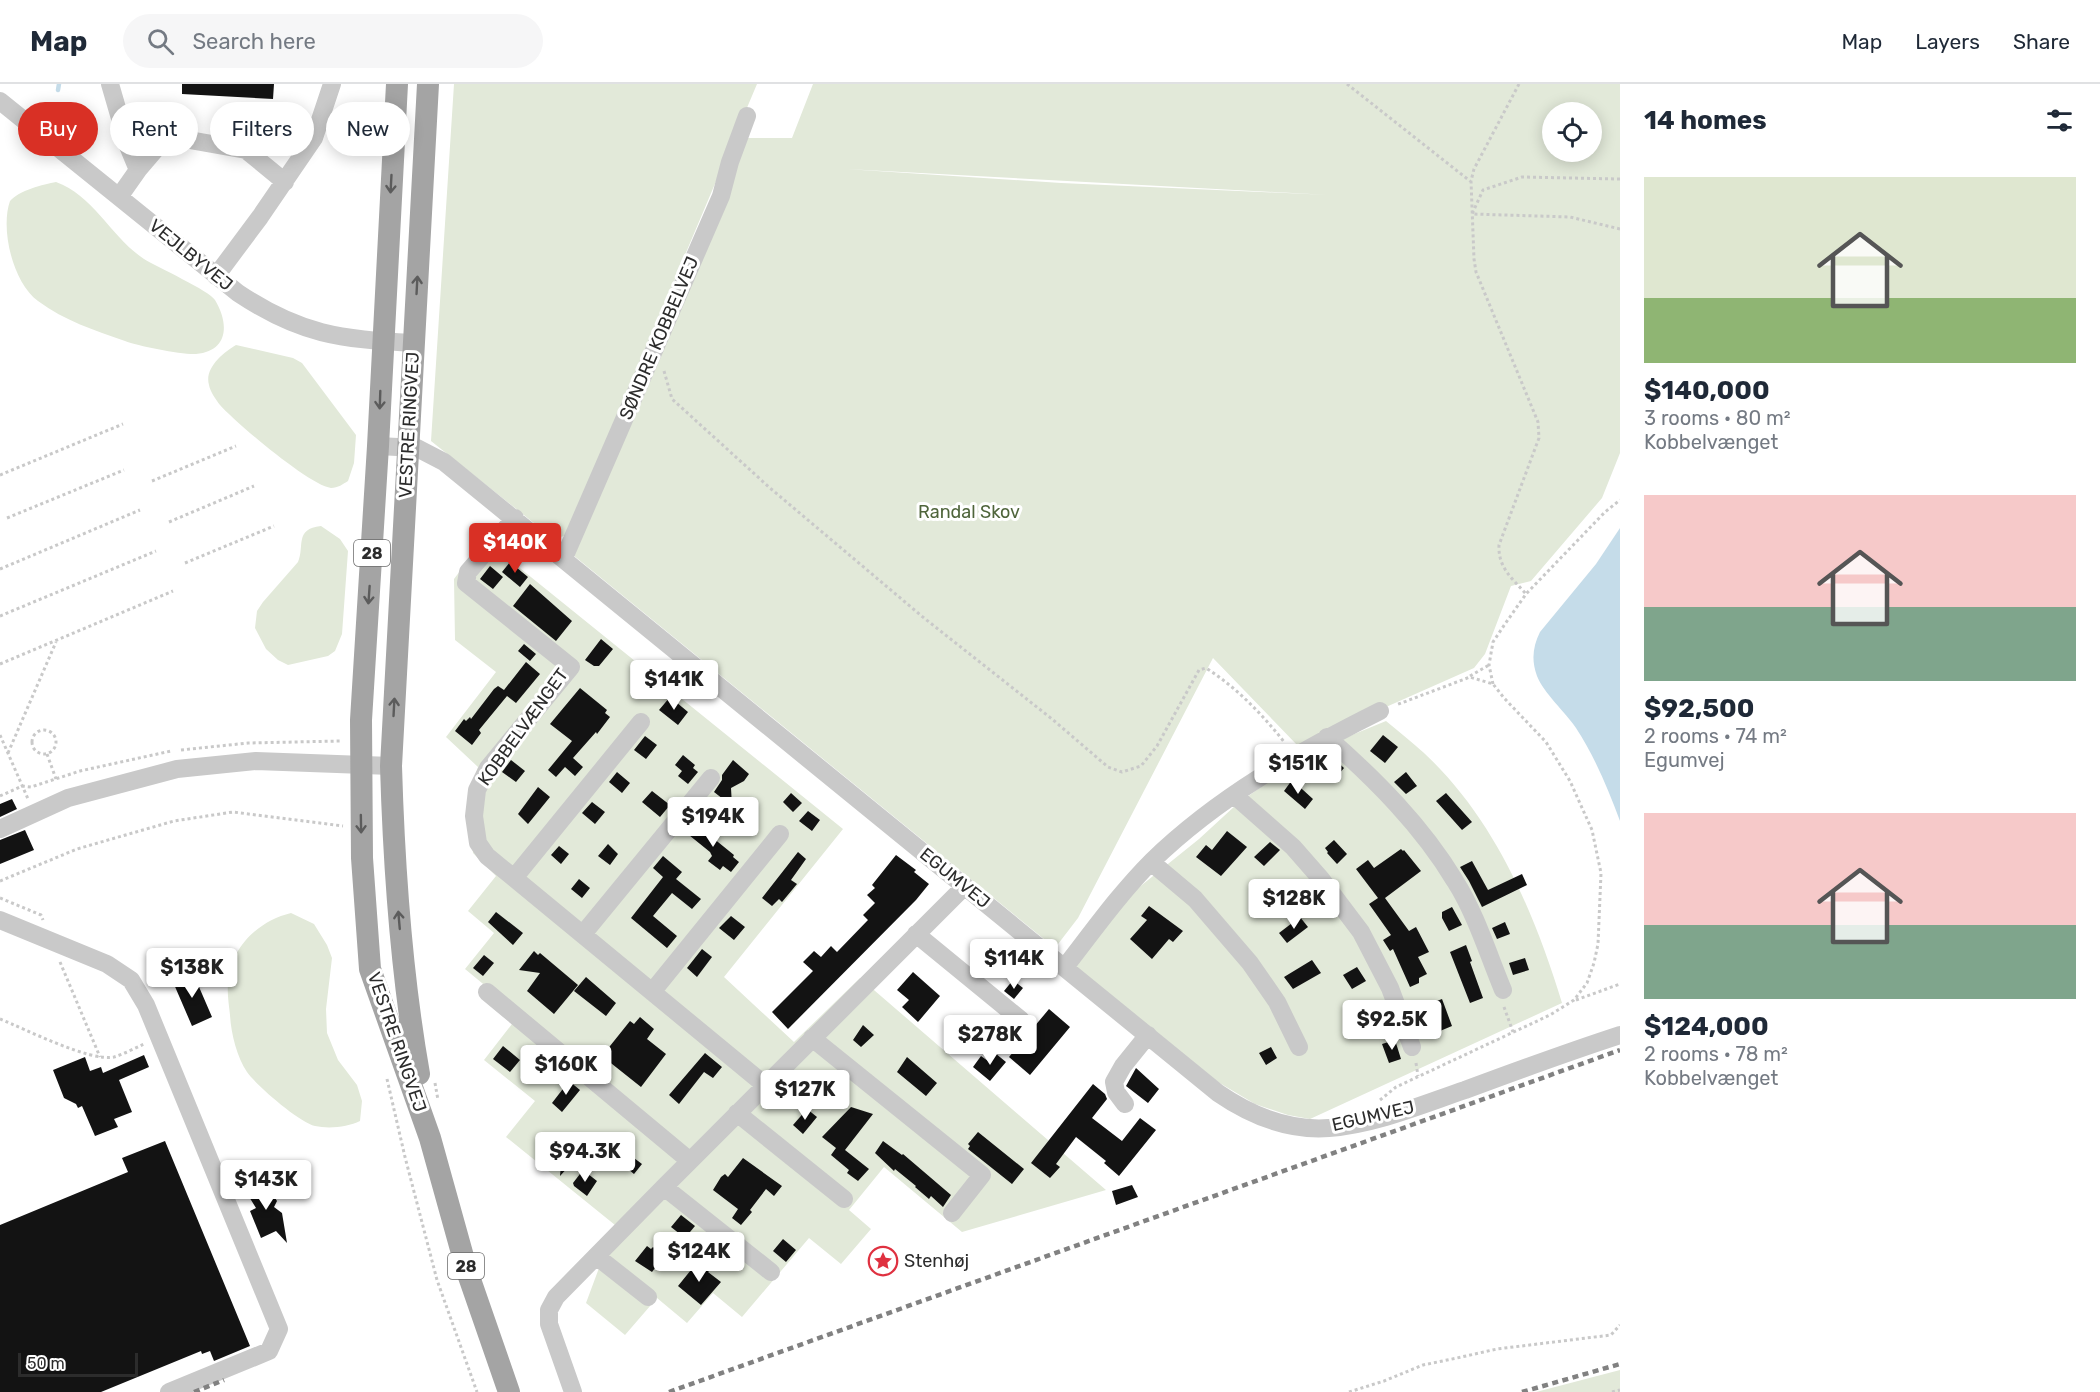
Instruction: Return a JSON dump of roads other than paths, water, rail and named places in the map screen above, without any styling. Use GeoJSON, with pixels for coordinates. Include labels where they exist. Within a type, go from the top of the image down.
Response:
{"type":"FeatureCollection","features":[{"type":"Feature","properties":{"kind":"main road","name":"VESTRE RINGVEJ"},"geometry":{"type":"LineString","coordinates":[[396,84],[378,446],[361,720],[362,858],[370,969],[430,1138],[467,1271],[509,1392]]}},
{"type":"Feature","properties":{"kind":"main road","name":"VESTRE RINGVEJ"},"geometry":{"type":"LineString","coordinates":[[428,84],[391,766],[393,853],[405,978],[430,1138]]}},
{"type":"Feature","properties":{"kind":"street"},"geometry":{"type":"LineString","coordinates":[[110,84],[128,146],[138,170]]}},
{"type":"Feature","properties":{"kind":"street"},"geometry":{"type":"LineString","coordinates":[[216,276],[285,182],[314,138],[332,84]]}},
{"type":"Feature","properties":{"kind":"street","name":"VEJLBYVEJ"},"geometry":{"type":"LineString","coordinates":[[0,101],[216,276],[261,309],[313,331],[340,338],[413,344]]}},
{"type":"Feature","properties":{"kind":"street","name":"SØNDRE KOBBELVEJ"},"geometry":{"type":"LineString","coordinates":[[564,558],[721,196],[730,162],[747,116]]}},
{"type":"Feature","properties":{"kind":"street"},"geometry":{"type":"LineString","coordinates":[[119,197],[166,136],[246,150],[285,182]]}},
{"type":"Feature","properties":{"kind":"street","name":"EGUMVEJ"},"geometry":{"type":"LineString","coordinates":[[378,446],[407,447],[427,452],[444,462],[1218,1093],[1237,1106],[1264,1119],[1294,1126],[1328,1128],[1370,1120],[1421,1106],[1620,1035]]}},
{"type":"Feature","properties":{"kind":"street","name":"KOBBELVÆNGET"},"geometry":{"type":"LineString","coordinates":[[514,518],[468,572],[466,583],[571,667],[488,768],[477,790],[474,816],[478,843],[487,856],[765,1085]]}},
{"type":"Feature","properties":{"kind":"street"},"geometry":{"type":"LineString","coordinates":[[1065,967],[1114,903],[1151,862],[1192,825],[1295,755],[1380,711]]}},
{"type":"Feature","properties":{"kind":"street"},"geometry":{"type":"LineString","coordinates":[[514,878],[641,722]]}},
{"type":"Feature","properties":{"kind":"street"},"geometry":{"type":"LineString","coordinates":[[1327,737],[1368,773],[1399,808],[1456,882],[1479,929],[1503,990]]}},
{"type":"Feature","properties":{"kind":"street"},"geometry":{"type":"LineString","coordinates":[[0,830],[65,800],[122,782],[177,769],[256,761],[391,766]]}},
{"type":"Feature","properties":{"kind":"street"},"geometry":{"type":"LineString","coordinates":[[583,934],[711,778]]}},
{"type":"Feature","properties":{"kind":"street"},"geometry":{"type":"LineString","coordinates":[[1234,795],[1293,848],[1321,879],[1361,932],[1390,988],[1412,1047]]}},
{"type":"Feature","properties":{"kind":"street"},"geometry":{"type":"LineString","coordinates":[[652,992],[780,834]]}},
{"type":"Feature","properties":{"kind":"street"},"geometry":{"type":"LineString","coordinates":[[1151,862],[1195,899],[1250,963],[1277,1002],[1299,1047]]}},
{"type":"Feature","properties":{"kind":"street"},"geometry":{"type":"LineString","coordinates":[[573,1391],[549,1324],[549,1310],[556,1297],[737,1113],[966,886]]}},
{"type":"Feature","properties":{"kind":"street"},"geometry":{"type":"LineString","coordinates":[[0,920],[107,964],[131,980],[146,1005],[279,1329],[268,1351],[169,1392]]}},
{"type":"Feature","properties":{"kind":"street"},"geometry":{"type":"LineString","coordinates":[[916,934],[1021,1020]]}},
{"type":"Feature","properties":{"kind":"street"},"geometry":{"type":"LineString","coordinates":[[487,992],[690,1161]]}},
{"type":"Feature","properties":{"kind":"street"},"geometry":{"type":"LineString","coordinates":[[1125,1104],[1116,1092],[1114,1082],[1122,1066],[1148,1035]]}},
{"type":"Feature","properties":{"kind":"street"},"geometry":{"type":"LineString","coordinates":[[812,1038],[982,1175],[952,1213]]}},
{"type":"Feature","properties":{"kind":"street"},"geometry":{"type":"LineString","coordinates":[[737,1113],[844,1199]]}},
{"type":"Feature","properties":{"kind":"street"},"geometry":{"type":"LineString","coordinates":[[664,1187],[771,1272]]}},
{"type":"Feature","properties":{"kind":"street"},"geometry":{"type":"LineString","coordinates":[[596,1256],[648,1297]]}},
{"type":"Feature","properties":{"kind":"water"},"geometry":{"type":"Polygon","coordinates":[[[1620,528],[1620,821],[1589,750],[1576,728],[1540,682],[1533,659],[1540,632],[1596,564],[1620,528]]]}},
{"type":"Feature","properties":{"kind":"waterway"},"geometry":{"type":"LineString","coordinates":[[58,90],[59,84]]}},
{"type":"Feature","properties":{"kind":"railway"},"geometry":{"type":"LineString","coordinates":[[669,1392],[1620,1050]]}},
{"type":"Feature","properties":{"kind":"railway"},"geometry":{"type":"LineString","coordinates":[[1522,1392],[1620,1364]]}},
{"type":"Feature","properties":{"kind":"railway"},"geometry":{"type":"LineString","coordinates":[[194,1392],[224,1380]]}},
{"type":"Feature","properties":{"kind":"place","name":"Stenhøj"},"geometry":{"type":"Point","coordinates":[883,1261]}},
{"type":"Feature","properties":{"kind":"park label","name":"Randal Skov"},"geometry":{"type":"Point","coordinates":[969,512]}}]}
